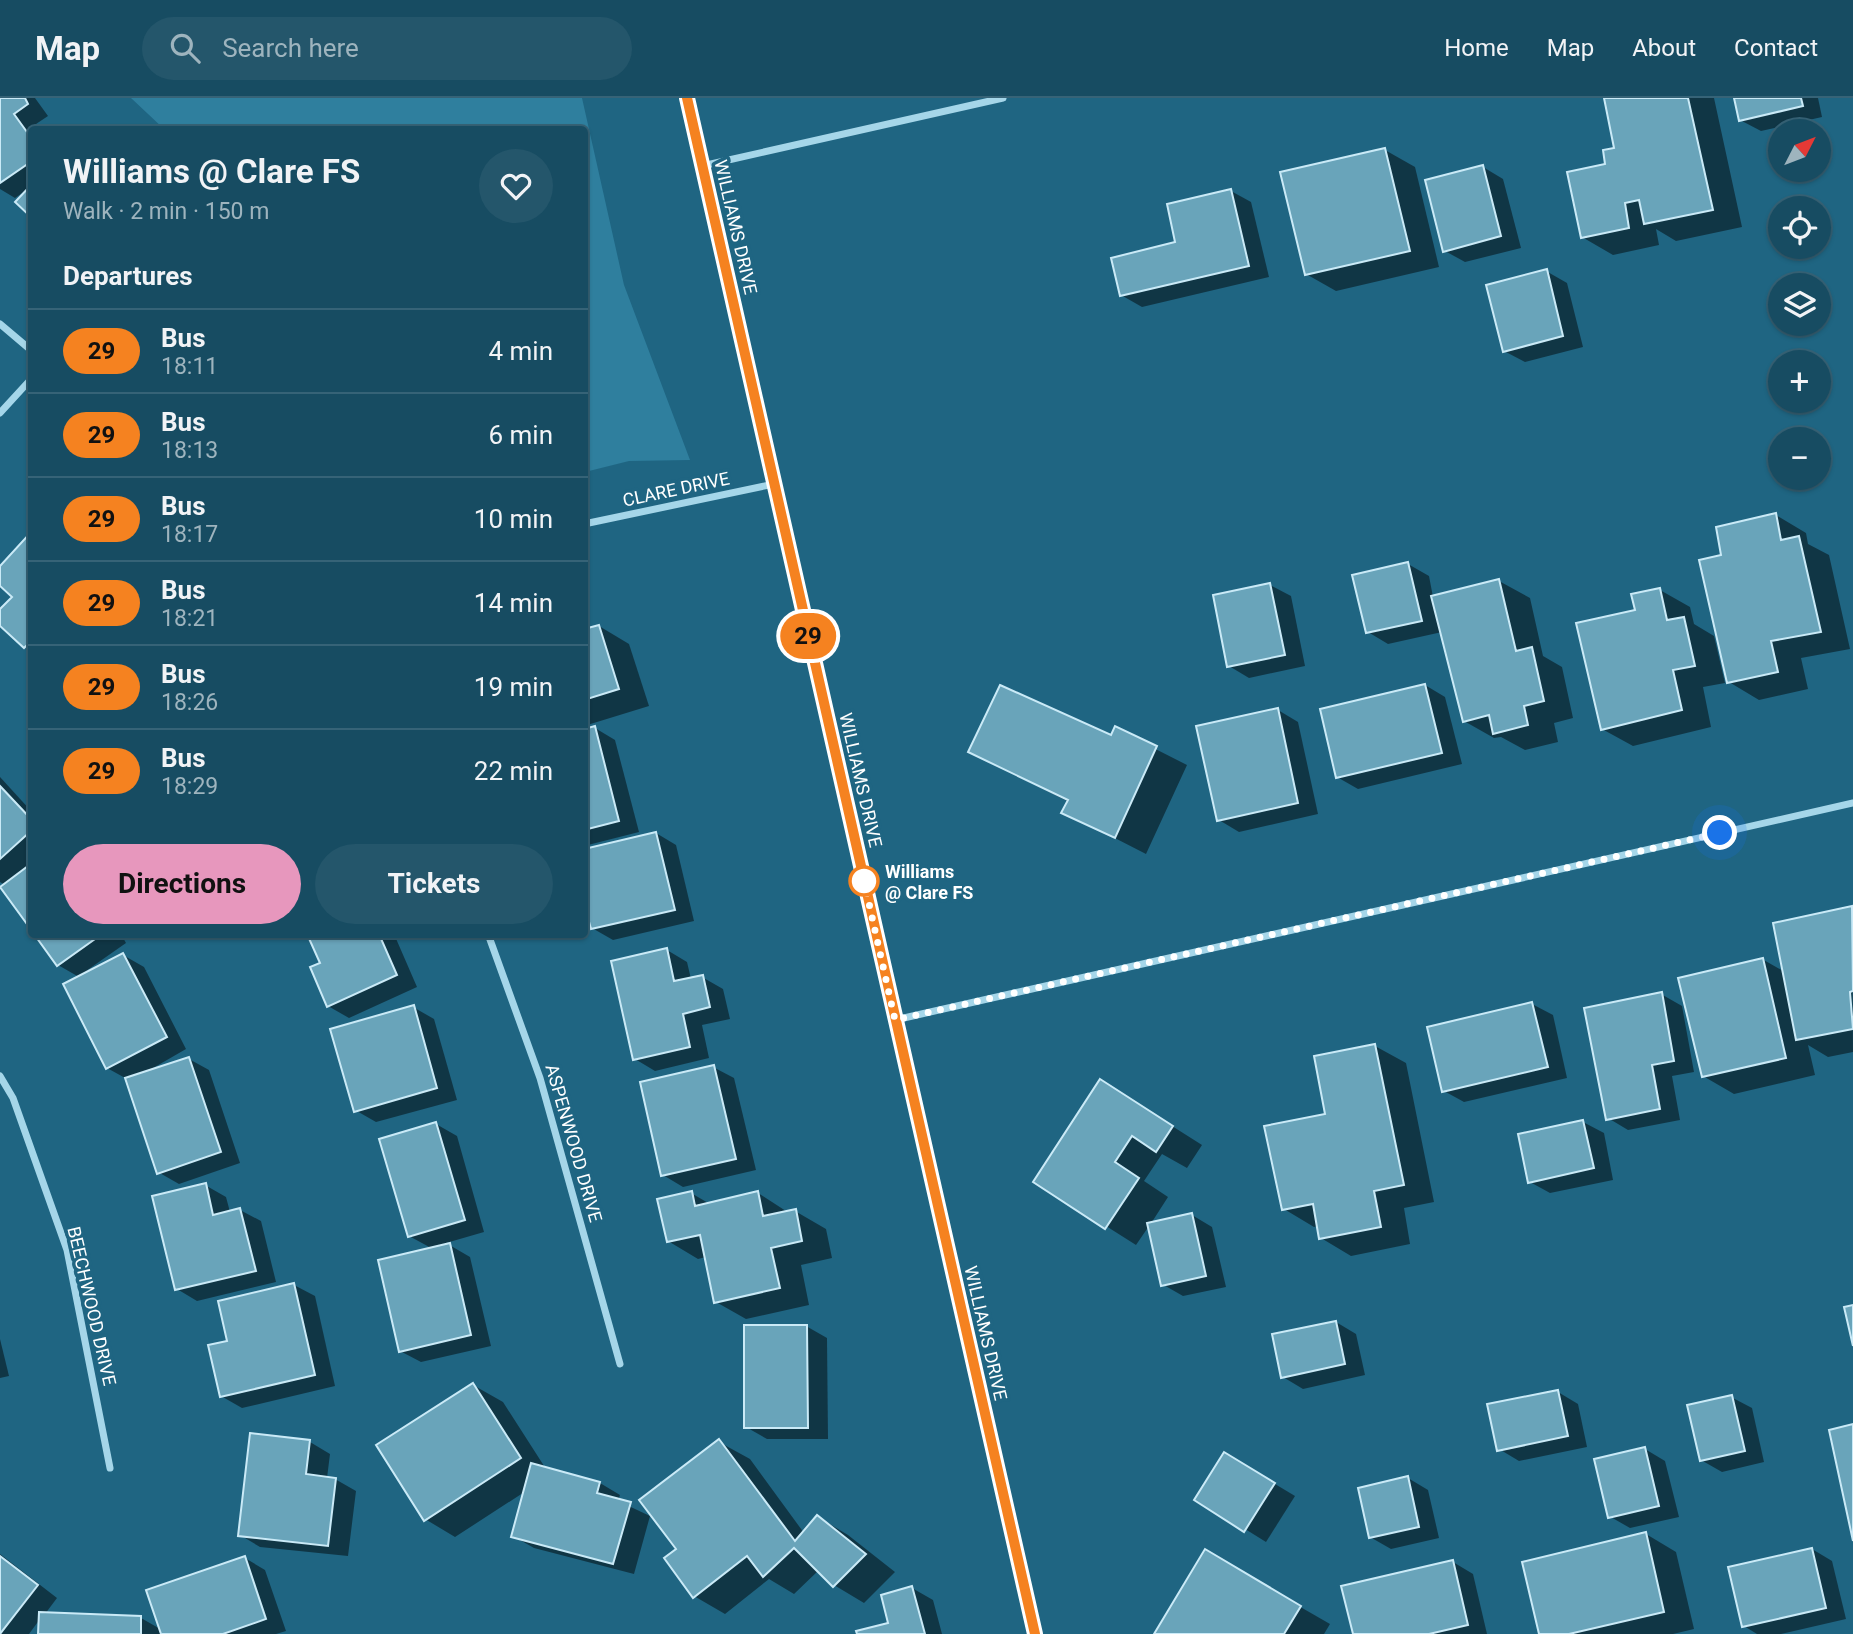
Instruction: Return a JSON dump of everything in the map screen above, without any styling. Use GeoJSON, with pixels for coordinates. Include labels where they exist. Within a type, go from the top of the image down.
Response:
{"type":"FeatureCollection","features":[{"type":"Feature","properties":{"kind":"street","name":"WILLIAMS DRIVE"},"geometry":{"type":"LineString","coordinates":[[687,98],[1035,1634]]}},
{"type":"Feature","properties":{"kind":"street"},"geometry":{"type":"LineString","coordinates":[[702,166],[1003,98]]}},
{"type":"Feature","properties":{"kind":"street"},"geometry":{"type":"LineString","coordinates":[[0,324],[28,348]]}},
{"type":"Feature","properties":{"kind":"street"},"geometry":{"type":"LineString","coordinates":[[0,413],[28,382]]}},
{"type":"Feature","properties":{"kind":"street","name":"CLARE DRIVE"},"geometry":{"type":"LineString","coordinates":[[588,523],[774,484]]}},
{"type":"Feature","properties":{"kind":"street"},"geometry":{"type":"LineString","coordinates":[[895,1020],[1853,803]]}},
{"type":"Feature","properties":{"kind":"street","name":"ASPENWOOD DRIVE"},"geometry":{"type":"LineString","coordinates":[[489,938],[540,1079],[620,1364]]}},
{"type":"Feature","properties":{"kind":"street","name":"BEECHWOOD DRIVE"},"geometry":{"type":"LineString","coordinates":[[0,1076],[13,1098],[67,1250],[110,1468]]}},
{"type":"Feature","properties":{"kind":"shaded area"},"geometry":{"type":"Polygon","coordinates":[[[131,98],[582,98],[624,285],[690,460],[629,461],[588,471],[588,126],[161,126],[131,98]]]}},
{"type":"Feature","properties":{"kind":"building"},"geometry":{"type":"Polygon","coordinates":[[[0,98],[25,98],[28,104],[14,114],[28,133],[28,164],[0,183],[0,98]]]}},
{"type":"Feature","properties":{"kind":"building"},"geometry":{"type":"Polygon","coordinates":[[[1604,98],[1688,98],[1713,210],[1644,224],[1639,200],[1625,203],[1629,228],[1581,238],[1567,172],[1605,164],[1603,150],[1614,148],[1604,98]]]}},
{"type":"Feature","properties":{"kind":"building"},"geometry":{"type":"Polygon","coordinates":[[[1734,98],[1801,98],[1803,106],[1739,121],[1734,98]]]}},
{"type":"Feature","properties":{"kind":"building"},"geometry":{"type":"Polygon","coordinates":[[[1385,148],[1410,251],[1305,275],[1280,172],[1385,148]]]}},
{"type":"Feature","properties":{"kind":"building"},"geometry":{"type":"Polygon","coordinates":[[[1483,165],[1501,236],[1443,252],[1425,180],[1483,165]]]}},
{"type":"Feature","properties":{"kind":"building"},"geometry":{"type":"Polygon","coordinates":[[[28,188],[28,214],[15,202],[28,188]]]}},
{"type":"Feature","properties":{"kind":"building"},"geometry":{"type":"Polygon","coordinates":[[[1231,189],[1249,266],[1120,296],[1111,258],[1175,242],[1167,204],[1231,189]]]}},
{"type":"Feature","properties":{"kind":"building"},"geometry":{"type":"Polygon","coordinates":[[[1547,269],[1563,336],[1503,352],[1486,285],[1547,269]]]}},
{"type":"Feature","properties":{"kind":"building"},"geometry":{"type":"Polygon","coordinates":[[[1776,513],[1781,540],[1799,536],[1821,632],[1771,641],[1778,672],[1727,683],[1699,560],[1721,555],[1716,527],[1776,513]]]}},
{"type":"Feature","properties":{"kind":"building"},"geometry":{"type":"Polygon","coordinates":[[[28,535],[28,644],[24,648],[0,626],[0,609],[12,597],[0,586],[0,566],[28,535]]]}},
{"type":"Feature","properties":{"kind":"building"},"geometry":{"type":"Polygon","coordinates":[[[1408,562],[1422,621],[1366,633],[1352,575],[1408,562]]]}},
{"type":"Feature","properties":{"kind":"building"},"geometry":{"type":"Polygon","coordinates":[[[1499,579],[1516,651],[1532,647],[1544,701],[1524,706],[1528,725],[1493,734],[1489,715],[1463,722],[1431,596],[1499,579]]]}},
{"type":"Feature","properties":{"kind":"building"},"geometry":{"type":"Polygon","coordinates":[[[1270,583],[1285,655],[1227,667],[1213,595],[1270,583]]]}},
{"type":"Feature","properties":{"kind":"building"},"geometry":{"type":"Polygon","coordinates":[[[1660,588],[1667,620],[1684,617],[1695,666],[1673,670],[1682,710],[1601,730],[1576,623],[1635,610],[1631,594],[1660,588]]]}},
{"type":"Feature","properties":{"kind":"building"},"geometry":{"type":"Polygon","coordinates":[[[599,625],[619,689],[588,699],[588,628],[599,625]]]}},
{"type":"Feature","properties":{"kind":"building"},"geometry":{"type":"Polygon","coordinates":[[[1425,684],[1442,753],[1336,778],[1320,709],[1425,684]]]}},
{"type":"Feature","properties":{"kind":"building"},"geometry":{"type":"Polygon","coordinates":[[[1000,685],[1111,735],[1115,726],[1157,746],[1115,838],[1061,813],[1068,800],[968,752],[1000,685]]]}},
{"type":"Feature","properties":{"kind":"building"},"geometry":{"type":"Polygon","coordinates":[[[1278,708],[1298,803],[1217,821],[1196,726],[1278,708]]]}},
{"type":"Feature","properties":{"kind":"building"},"geometry":{"type":"Polygon","coordinates":[[[595,726],[619,821],[588,829],[588,728],[595,726]]]}},
{"type":"Feature","properties":{"kind":"building"},"geometry":{"type":"Polygon","coordinates":[[[0,786],[28,816],[28,834],[0,859],[0,786]]]}},
{"type":"Feature","properties":{"kind":"building"},"geometry":{"type":"Polygon","coordinates":[[[656,832],[675,910],[591,929],[588,918],[588,848],[656,832]]]}},
{"type":"Feature","properties":{"kind":"building"},"geometry":{"type":"Polygon","coordinates":[[[28,866],[28,926],[0,887],[28,866]]]}},
{"type":"Feature","properties":{"kind":"building"},"geometry":{"type":"Polygon","coordinates":[[[1852,906],[1853,991],[1850,992],[1853,1029],[1796,1040],[1773,923],[1852,906]]]}},
{"type":"Feature","properties":{"kind":"building"},"geometry":{"type":"Polygon","coordinates":[[[37,938],[96,938],[57,966],[37,938]]]}},
{"type":"Feature","properties":{"kind":"building"},"geometry":{"type":"Polygon","coordinates":[[[309,938],[381,938],[397,975],[327,1007],[310,967],[320,963],[309,938]]]}},
{"type":"Feature","properties":{"kind":"building"},"geometry":{"type":"Polygon","coordinates":[[[667,948],[674,981],[703,975],[710,1007],[683,1014],[690,1047],[633,1060],[611,961],[667,948]]]}},
{"type":"Feature","properties":{"kind":"building"},"geometry":{"type":"Polygon","coordinates":[[[123,953],[167,1037],[106,1069],[63,984],[123,953]]]}},
{"type":"Feature","properties":{"kind":"building"},"geometry":{"type":"Polygon","coordinates":[[[1763,958],[1786,1058],[1702,1077],[1678,978],[1763,958]]]}},
{"type":"Feature","properties":{"kind":"building"},"geometry":{"type":"Polygon","coordinates":[[[1662,992],[1674,1061],[1652,1065],[1660,1109],[1606,1120],[1584,1008],[1662,992]]]}},
{"type":"Feature","properties":{"kind":"building"},"geometry":{"type":"Polygon","coordinates":[[[1532,1002],[1548,1067],[1442,1092],[1427,1027],[1532,1002]]]}},
{"type":"Feature","properties":{"kind":"building"},"geometry":{"type":"Polygon","coordinates":[[[414,1005],[437,1088],[354,1112],[330,1029],[414,1005]]]}},
{"type":"Feature","properties":{"kind":"building"},"geometry":{"type":"Polygon","coordinates":[[[1375,1044],[1404,1185],[1374,1191],[1381,1227],[1319,1239],[1313,1204],[1282,1210],[1264,1126],[1325,1114],[1314,1056],[1375,1044]]]}},
{"type":"Feature","properties":{"kind":"building"},"geometry":{"type":"Polygon","coordinates":[[[189,1057],[221,1152],[157,1174],[125,1078],[189,1057]]]}},
{"type":"Feature","properties":{"kind":"building"},"geometry":{"type":"Polygon","coordinates":[[[714,1065],[736,1159],[661,1176],[640,1082],[714,1065]]]}},
{"type":"Feature","properties":{"kind":"building"},"geometry":{"type":"Polygon","coordinates":[[[1100,1079],[1173,1126],[1156,1152],[1132,1136],[1115,1162],[1139,1178],[1105,1229],[1033,1182],[1100,1079]]]}},
{"type":"Feature","properties":{"kind":"building"},"geometry":{"type":"Polygon","coordinates":[[[1583,1120],[1594,1168],[1528,1183],[1518,1134],[1583,1120]]]}},
{"type":"Feature","properties":{"kind":"building"},"geometry":{"type":"Polygon","coordinates":[[[436,1122],[465,1220],[408,1237],[379,1139],[436,1122]]]}},
{"type":"Feature","properties":{"kind":"building"},"geometry":{"type":"Polygon","coordinates":[[[206,1183],[213,1215],[240,1208],[256,1271],[175,1290],[152,1196],[206,1183]]]}},
{"type":"Feature","properties":{"kind":"building"},"geometry":{"type":"Polygon","coordinates":[[[692,1191],[695,1206],[758,1191],[763,1216],[796,1209],[802,1241],[771,1248],[780,1288],[714,1303],[700,1235],[667,1242],[657,1199],[692,1191]]]}},
{"type":"Feature","properties":{"kind":"building"},"geometry":{"type":"Polygon","coordinates":[[[1192,1213],[1206,1276],[1161,1286],[1147,1223],[1192,1213]]]}},
{"type":"Feature","properties":{"kind":"building"},"geometry":{"type":"Polygon","coordinates":[[[450,1243],[471,1335],[399,1352],[378,1260],[450,1243]]]}},
{"type":"Feature","properties":{"kind":"building"},"geometry":{"type":"Polygon","coordinates":[[[294,1283],[315,1375],[220,1397],[208,1345],[227,1341],[218,1301],[294,1283]]]}},
{"type":"Feature","properties":{"kind":"building"},"geometry":{"type":"Polygon","coordinates":[[[1853,1305],[1853,1346],[1844,1307],[1853,1305]]]}},
{"type":"Feature","properties":{"kind":"building"},"geometry":{"type":"Polygon","coordinates":[[[1336,1321],[1345,1364],[1281,1378],[1272,1334],[1336,1321]]]}},
{"type":"Feature","properties":{"kind":"building"},"geometry":{"type":"Polygon","coordinates":[[[744,1325],[807,1325],[808,1428],[744,1428],[744,1325]]]}},
{"type":"Feature","properties":{"kind":"building"},"geometry":{"type":"Polygon","coordinates":[[[473,1383],[521,1458],[424,1521],[376,1445],[473,1383]]]}},
{"type":"Feature","properties":{"kind":"building"},"geometry":{"type":"Polygon","coordinates":[[[1558,1390],[1568,1436],[1497,1451],[1487,1404],[1558,1390]]]}},
{"type":"Feature","properties":{"kind":"building"},"geometry":{"type":"Polygon","coordinates":[[[1732,1395],[1745,1451],[1700,1461],[1687,1405],[1732,1395]]]}},
{"type":"Feature","properties":{"kind":"building"},"geometry":{"type":"Polygon","coordinates":[[[1853,1424],[1853,1541],[1829,1430],[1853,1424]]]}},
{"type":"Feature","properties":{"kind":"building"},"geometry":{"type":"Polygon","coordinates":[[[250,1433],[310,1440],[306,1474],[336,1478],[328,1546],[238,1536],[250,1433]]]}},
{"type":"Feature","properties":{"kind":"building"},"geometry":{"type":"Polygon","coordinates":[[[719,1439],[795,1541],[817,1515],[866,1554],[833,1587],[794,1548],[763,1577],[747,1556],[693,1598],[664,1558],[676,1549],[639,1500],[719,1439]]]}},
{"type":"Feature","properties":{"kind":"building"},"geometry":{"type":"Polygon","coordinates":[[[1645,1447],[1659,1506],[1608,1518],[1594,1459],[1645,1447]]]}},
{"type":"Feature","properties":{"kind":"building"},"geometry":{"type":"Polygon","coordinates":[[[1224,1452],[1275,1483],[1244,1532],[1194,1500],[1224,1452]]]}},
{"type":"Feature","properties":{"kind":"building"},"geometry":{"type":"Polygon","coordinates":[[[531,1463],[600,1482],[597,1493],[631,1502],[613,1564],[511,1537],[531,1463]]]}},
{"type":"Feature","properties":{"kind":"building"},"geometry":{"type":"Polygon","coordinates":[[[1408,1476],[1419,1527],[1369,1538],[1358,1488],[1408,1476]]]}},
{"type":"Feature","properties":{"kind":"building"},"geometry":{"type":"Polygon","coordinates":[[[1646,1532],[1664,1612],[1569,1634],[1539,1634],[1522,1562],[1646,1532]]]}},
{"type":"Feature","properties":{"kind":"building"},"geometry":{"type":"Polygon","coordinates":[[[1812,1548],[1826,1608],[1742,1627],[1728,1567],[1812,1548]]]}},
{"type":"Feature","properties":{"kind":"building"},"geometry":{"type":"Polygon","coordinates":[[[1205,1549],[1301,1606],[1284,1634],[1154,1634],[1205,1549]]]}},
{"type":"Feature","properties":{"kind":"building"},"geometry":{"type":"Polygon","coordinates":[[[0,1556],[38,1585],[0,1634],[0,1556]]]}},
{"type":"Feature","properties":{"kind":"building"},"geometry":{"type":"Polygon","coordinates":[[[245,1556],[266,1619],[223,1634],[161,1634],[146,1590],[245,1556]]]}},
{"type":"Feature","properties":{"kind":"building"},"geometry":{"type":"Polygon","coordinates":[[[1453,1560],[1468,1625],[1429,1634],[1353,1634],[1341,1586],[1453,1560]]]}},
{"type":"Feature","properties":{"kind":"building"},"geometry":{"type":"Polygon","coordinates":[[[912,1586],[925,1634],[857,1634],[856,1631],[888,1623],[881,1595],[912,1586]]]}},
{"type":"Feature","properties":{"kind":"building"},"geometry":{"type":"Polygon","coordinates":[[[39,1612],[141,1616],[141,1634],[38,1634],[39,1612]]]}},
{"type":"Feature","properties":{"kind":"bus line","name":"29"},"geometry":{"type":"LineString","coordinates":[[687,98],[1035,1634]]}},
{"type":"Feature","properties":{"kind":"place","name":"Williams @ Clare FS"},"geometry":{"type":"Point","coordinates":[864,881]}},
{"type":"Feature","properties":{"kind":"route"},"geometry":{"type":"LineString","coordinates":[[864,881],[895,1020],[1720,833]]}}]}
